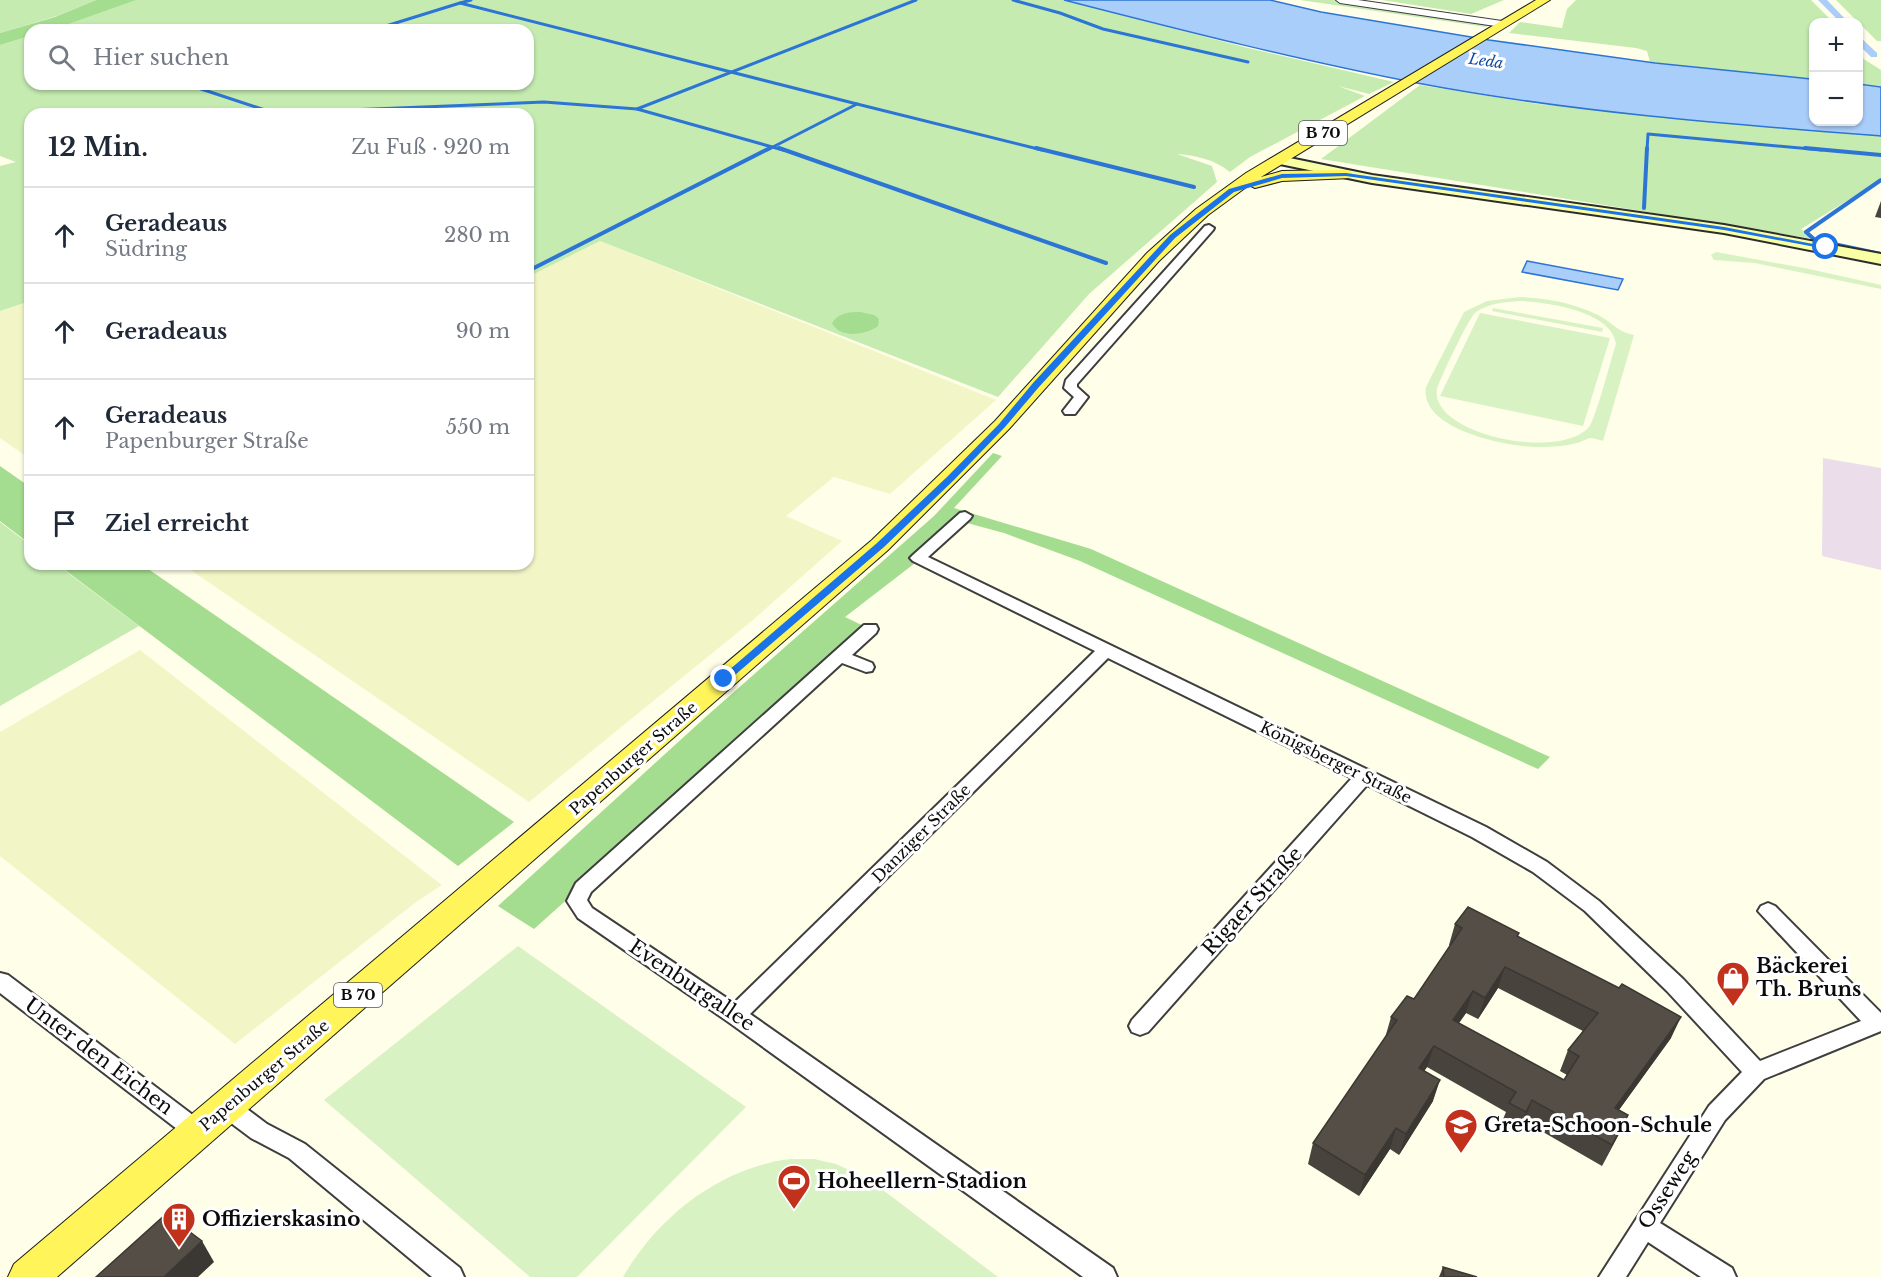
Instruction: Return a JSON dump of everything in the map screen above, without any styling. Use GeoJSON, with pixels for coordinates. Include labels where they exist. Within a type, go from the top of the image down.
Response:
{"type":"FeatureCollection","features":[{"type":"Feature","properties":{"kind":"main road","name":"Papenburger Straße"},"geometry":{"type":"LineString","coordinates":[[28,1277],[880,545],[951,478],[1002,425],[1173,237],[1232,190],[1544,0]]}},
{"type":"Feature","properties":{"kind":"main road"},"geometry":{"type":"LineString","coordinates":[[1280,160],[1346,174],[1724,228],[1881,259]]}},
{"type":"Feature","properties":{"kind":"main road"},"geometry":{"type":"LineString","coordinates":[[1232,190],[1282,176],[1346,174]]}},
{"type":"Feature","properties":{"kind":"street"},"geometry":{"type":"LineString","coordinates":[[1340,0],[1499,26]]}},
{"type":"Feature","properties":{"kind":"street"},"geometry":{"type":"LineString","coordinates":[[1070,411],[1081,397],[1071,388],[1071,383],[1209,228]]}},
{"type":"Feature","properties":{"kind":"street","name":"Königsberger Straße"},"geometry":{"type":"LineString","coordinates":[[965,516],[918,558],[1479,832],[1540,867],[1592,906],[1675,985],[1756,1072]]}},
{"type":"Feature","properties":{"kind":"street","name":"Evenburgallee"},"geometry":{"type":"LineString","coordinates":[[870,629],[578,895],[579,907],[1104,1277]]}},
{"type":"Feature","properties":{"kind":"street","name":"Danziger Straße"},"geometry":{"type":"LineString","coordinates":[[735,1015],[1106,650]]}},
{"type":"Feature","properties":{"kind":"street"},"geometry":{"type":"LineString","coordinates":[[840,656],[866,667]]}},
{"type":"Feature","properties":{"kind":"street","name":"Rigaer Straße"},"geometry":{"type":"LineString","coordinates":[[1140,1026],[1364,776]]}},
{"type":"Feature","properties":{"kind":"street"},"geometry":{"type":"LineString","coordinates":[[1768,911],[1879,1022]]}},
{"type":"Feature","properties":{"kind":"street","name":"Unter den Eichen"},"geometry":{"type":"LineString","coordinates":[[0,981],[198,1132]]}},
{"type":"Feature","properties":{"kind":"street","name":"Osseweg"},"geometry":{"type":"LineString","coordinates":[[1612,1277],[1717,1113],[1756,1072],[1879,1022]]}},
{"type":"Feature","properties":{"kind":"street"},"geometry":{"type":"LineString","coordinates":[[227,1107],[259,1131],[297,1151],[451,1277]]}},
{"type":"Feature","properties":{"kind":"street"},"geometry":{"type":"LineString","coordinates":[[1644,1226],[1723,1277]]}},
{"type":"Feature","properties":{"kind":"shaded area"},"geometry":{"type":"Polygon","coordinates":[[[1823,458],[1881,468],[1881,570],[1822,556],[1823,458]]]}},
{"type":"Feature","properties":{"kind":"green space"},"geometry":{"type":"Polygon","coordinates":[[[0,0],[96,0],[57,16],[0,33],[0,0]]]}},
{"type":"Feature","properties":{"kind":"green space"},"geometry":{"type":"Polygon","coordinates":[[[96,0],[136,0],[69,24],[31,24],[96,0]]]}},
{"type":"Feature","properties":{"kind":"green space"},"geometry":{"type":"Polygon","coordinates":[[[135,0],[1064,0],[1248,48],[1394,82],[1369,94],[1338,86],[1365,96],[1250,157],[1230,172],[1205,159],[1177,154],[1212,166],[1217,182],[1089,294],[998,397],[600,241],[534,274],[534,108],[24,108],[24,303],[0,311],[0,166],[16,162],[0,156],[0,45],[24,38],[24,90],[534,90],[534,24],[69,24],[135,0]]]}},
{"type":"Feature","properties":{"kind":"green space"},"geometry":{"type":"Polygon","coordinates":[[[1300,0],[1334,0],[1488,25],[1486,27],[1300,0]]]}},
{"type":"Feature","properties":{"kind":"green space"},"geometry":{"type":"Polygon","coordinates":[[[1382,0],[1504,0],[1471,14],[1382,0]]]}},
{"type":"Feature","properties":{"kind":"green space"},"geometry":{"type":"Polygon","coordinates":[[[1576,0],[1811,0],[1829,18],[1809,18],[1809,80],[1655,63],[1650,62],[1647,51],[1636,48],[1509,33],[1520,22],[1562,28],[1567,9],[1576,0]]]}},
{"type":"Feature","properties":{"kind":"green space"},"geometry":{"type":"Polygon","coordinates":[[[1836,0],[1881,0],[1881,41],[1877,41],[1863,27],[1863,18],[1854,18],[1836,0]]]}},
{"type":"Feature","properties":{"kind":"green space"},"geometry":{"type":"Polygon","coordinates":[[[24,26],[24,38],[0,45],[0,33],[24,26]]]}},
{"type":"Feature","properties":{"kind":"green space"},"geometry":{"type":"Polygon","coordinates":[[[1863,59],[1881,70],[1881,86],[1863,84],[1863,59]]]}},
{"type":"Feature","properties":{"kind":"green space"},"geometry":{"type":"Polygon","coordinates":[[[1420,85],[1538,104],[1881,134],[1881,180],[1801,229],[1814,239],[1321,159],[1420,85]]]}},
{"type":"Feature","properties":{"kind":"green space"},"geometry":{"type":"Polygon","coordinates":[[[600,241],[996,400],[890,494],[834,477],[786,516],[842,541],[753,620],[529,802],[191,570],[534,570],[534,274],[600,241]]]}},
{"type":"Feature","properties":{"kind":"green space"},"geometry":{"type":"Polygon","coordinates":[[[1716,252],[1881,285],[1881,289],[1755,263],[1714,260],[1711,255],[1716,252]]]}},
{"type":"Feature","properties":{"kind":"green space"},"geometry":{"type":"Polygon","coordinates":[[[1521,297],[1560,302],[1589,311],[1624,332],[1634,335],[1603,441],[1590,438],[1579,443],[1544,447],[1508,444],[1469,433],[1436,415],[1428,402],[1426,387],[1464,312],[1487,301],[1521,297]],[[1520,301],[1486,307],[1472,316],[1437,389],[1439,403],[1449,416],[1487,435],[1534,443],[1557,441],[1576,436],[1589,427],[1599,401],[1616,344],[1612,333],[1591,316],[1577,310],[1520,301]]]}},
{"type":"Feature","properties":{"kind":"green space"},"geometry":{"type":"Polygon","coordinates":[[[24,303],[24,455],[0,438],[0,311],[24,303]]]}},
{"type":"Feature","properties":{"kind":"green space"},"geometry":{"type":"Polygon","coordinates":[[[1493,308],[1603,328],[1602,332],[1492,311],[1493,308]]]}},
{"type":"Feature","properties":{"kind":"green space"},"geometry":{"type":"Polygon","coordinates":[[[860,312],[874,315],[879,319],[878,326],[867,332],[854,334],[841,331],[832,323],[841,315],[860,312]]]}},
{"type":"Feature","properties":{"kind":"green space"},"geometry":{"type":"Polygon","coordinates":[[[1480,313],[1610,338],[1583,426],[1440,396],[1480,313]]]}},
{"type":"Feature","properties":{"kind":"green space"},"geometry":{"type":"Polygon","coordinates":[[[993,453],[1002,456],[954,508],[1091,549],[1550,757],[1538,769],[1080,561],[1004,533],[967,523],[845,617],[870,629],[534,929],[498,906],[709,714],[934,516],[993,453]]]}},
{"type":"Feature","properties":{"kind":"green space"},"geometry":{"type":"Polygon","coordinates":[[[0,466],[24,483],[24,539],[0,521],[0,466]]]}},
{"type":"Feature","properties":{"kind":"green space"},"geometry":{"type":"Polygon","coordinates":[[[0,522],[24,540],[24,570],[64,570],[139,626],[0,706],[0,522]]]}},
{"type":"Feature","properties":{"kind":"green space"},"geometry":{"type":"Polygon","coordinates":[[[65,570],[150,570],[514,822],[458,866],[65,570]]]}},
{"type":"Feature","properties":{"kind":"green space"},"geometry":{"type":"Polygon","coordinates":[[[140,650],[442,885],[416,902],[235,1044],[0,856],[0,732],[140,650]]]}},
{"type":"Feature","properties":{"kind":"green space"},"geometry":{"type":"Polygon","coordinates":[[[518,946],[746,1107],[577,1277],[530,1277],[324,1100],[518,946]]]}},
{"type":"Feature","properties":{"kind":"green space","name":"Hoheellern-Stadion"},"geometry":{"type":"Polygon","coordinates":[[[790,1159],[814,1159],[836,1164],[867,1178],[998,1277],[623,1277],[654,1234],[693,1199],[739,1173],[764,1164],[790,1159]]]}},
{"type":"Feature","properties":{"kind":"water","name":"Leda"},"geometry":{"type":"Polygon","coordinates":[[[1064,0],[1270,0],[1321,12],[1489,40],[1655,63],[1809,79],[1809,126],[1863,126],[1863,85],[1881,87],[1881,136],[1648,116],[1532,102],[1372,74],[1064,0]]]}},
{"type":"Feature","properties":{"kind":"water"},"geometry":{"type":"Polygon","coordinates":[[[1527,261],[1623,279],[1618,290],[1522,272],[1527,261]]]}},
{"type":"Feature","properties":{"kind":"building","name":"Greta-Schoon-Schule"},"geometry":{"type":"Polygon","coordinates":[[[1468,907],[1519,933],[1517,936],[1619,988],[1622,984],[1681,1017],[1615,1108],[1628,1115],[1612,1145],[1532,1100],[1526,1112],[1509,1103],[1516,1092],[1434,1046],[1419,1068],[1440,1080],[1406,1134],[1396,1128],[1365,1175],[1313,1143],[1397,1020],[1391,1017],[1407,996],[1414,999],[1462,928],[1455,924],[1468,907]],[[1505,967],[1485,998],[1473,991],[1453,1020],[1564,1080],[1579,1056],[1568,1050],[1598,1013],[1505,967]]]}},
{"type":"Feature","properties":{"kind":"building"},"geometry":{"type":"Polygon","coordinates":[[[166,1214],[202,1241],[164,1277],[96,1277],[166,1214]]]}},
{"type":"Feature","properties":{"kind":"building"},"geometry":{"type":"Polygon","coordinates":[[[1443,1267],[1477,1277],[1444,1277],[1443,1267]]]}},
{"type":"Feature","properties":{"kind":"waterway"},"geometry":{"type":"LineString","coordinates":[[460,3],[471,0]]}},
{"type":"Feature","properties":{"kind":"waterway"},"geometry":{"type":"LineString","coordinates":[[732,72],[916,0]]}},
{"type":"Feature","properties":{"kind":"waterway"},"geometry":{"type":"LineString","coordinates":[[1013,0],[1060,13],[1103,29],[1248,62]]}},
{"type":"Feature","properties":{"kind":"waterway"},"geometry":{"type":"LineString","coordinates":[[1822,0],[1840,18]]}},
{"type":"Feature","properties":{"kind":"waterway"},"geometry":{"type":"LineString","coordinates":[[392,24],[460,3]]}},
{"type":"Feature","properties":{"kind":"waterway"},"geometry":{"type":"LineString","coordinates":[[460,3],[732,72]]}},
{"type":"Feature","properties":{"kind":"waterway"},"geometry":{"type":"LineString","coordinates":[[1863,43],[1874,55]]}},
{"type":"Feature","properties":{"kind":"waterway"},"geometry":{"type":"LineString","coordinates":[[637,109],[732,72]]}},
{"type":"Feature","properties":{"kind":"waterway"},"geometry":{"type":"LineString","coordinates":[[732,72],[857,104]]}},
{"type":"Feature","properties":{"kind":"waterway"},"geometry":{"type":"LineString","coordinates":[[204,90],[259,108]]}},
{"type":"Feature","properties":{"kind":"waterway"},"geometry":{"type":"LineString","coordinates":[[397,108],[544,102],[637,109]]}},
{"type":"Feature","properties":{"kind":"waterway"},"geometry":{"type":"LineString","coordinates":[[773,147],[857,104]]}},
{"type":"Feature","properties":{"kind":"waterway"},"geometry":{"type":"LineString","coordinates":[[857,104],[1042,150]]}},
{"type":"Feature","properties":{"kind":"waterway"},"geometry":{"type":"LineString","coordinates":[[637,109],[773,147]]}},
{"type":"Feature","properties":{"kind":"waterway"},"geometry":{"type":"LineString","coordinates":[[1647,150],[1648,134],[1822,150]]}},
{"type":"Feature","properties":{"kind":"waterway"},"geometry":{"type":"LineString","coordinates":[[767,150],[773,147]]}},
{"type":"Feature","properties":{"kind":"waterway"},"geometry":{"type":"LineString","coordinates":[[773,147],[783,150]]}},
{"type":"Feature","properties":{"kind":"waterway"},"geometry":{"type":"LineString","coordinates":[[534,268],[770,148]]}},
{"type":"Feature","properties":{"kind":"waterway"},"geometry":{"type":"LineString","coordinates":[[779,148],[1106,263]]}},
{"type":"Feature","properties":{"kind":"waterway"},"geometry":{"type":"LineString","coordinates":[[1036,148],[1194,187]]}},
{"type":"Feature","properties":{"kind":"waterway"},"geometry":{"type":"LineString","coordinates":[[1644,208],[1647,148]]}},
{"type":"Feature","properties":{"kind":"waterway"},"geometry":{"type":"LineString","coordinates":[[1805,148],[1881,155]]}},
{"type":"Feature","properties":{"kind":"waterway"},"geometry":{"type":"LineString","coordinates":[[1881,180],[1806,232],[1815,240],[1881,254]]}},
{"type":"Feature","properties":{"kind":"place","name":"Bäckerei Th. Bruns"},"geometry":{"type":"Point","coordinates":[1733,1007]}},
{"type":"Feature","properties":{"kind":"place","name":"Greta-Schoon-Schule"},"geometry":{"type":"Point","coordinates":[1461,1154]}},
{"type":"Feature","properties":{"kind":"place","name":"Hoheellern-Stadion"},"geometry":{"type":"Point","coordinates":[794,1210]}},
{"type":"Feature","properties":{"kind":"place","name":"Offizierskasino"},"geometry":{"type":"Point","coordinates":[179,1248]}},
{"type":"Feature","properties":{"kind":"route"},"geometry":{"type":"LineString","coordinates":[[724,679],[880,545],[951,478],[1002,425],[1153,257],[1202,212],[1232,190],[1282,176],[1346,174],[1724,228],[1826,247]]}}]}
